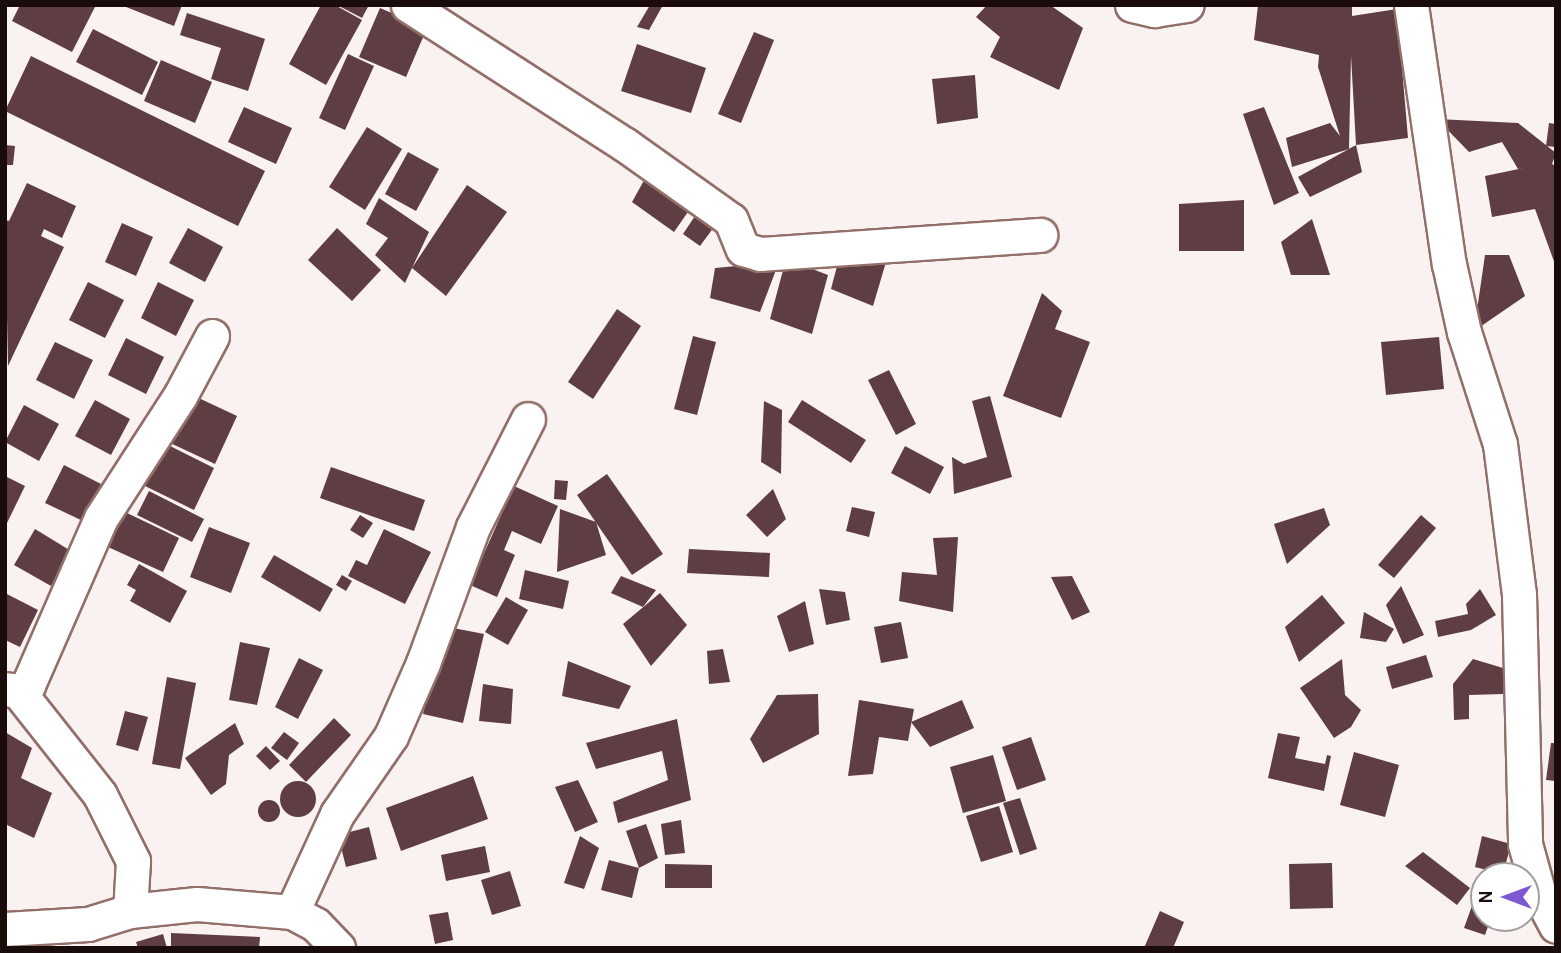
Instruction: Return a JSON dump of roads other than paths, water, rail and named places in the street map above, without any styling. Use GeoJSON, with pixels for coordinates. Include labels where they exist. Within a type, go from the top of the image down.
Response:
{"type":"FeatureCollection","features":[{"type":"Feature","properties":{"kind":"street"},"geometry":{"type":"LineString","coordinates":[[408,5],[624,144],[731,220],[743,249],[760,254],[1040,234]]}},
{"type":"Feature","properties":{"kind":"street"},"geometry":{"type":"LineString","coordinates":[[1132,5],[1154,10],[1187,5]]}},
{"type":"Feature","properties":{"kind":"street"},"geometry":{"type":"LineString","coordinates":[[1411,5],[1431,119],[1449,264],[1464,332],[1500,444],[1519,594],[1525,844],[1539,894],[1556,926]]}},
{"type":"Feature","properties":{"kind":"street"},"geometry":{"type":"LineString","coordinates":[[130,911],[133,861],[100,794],[12,690],[28,685],[101,518],[180,396],[212,336]]}},
{"type":"Feature","properties":{"kind":"street"},"geometry":{"type":"LineString","coordinates":[[292,912],[337,814],[391,736],[424,663],[473,527],[528,419]]}},
{"type":"Feature","properties":{"kind":"street"},"geometry":{"type":"LineString","coordinates":[[5,929],[88,924],[130,911],[197,904],[292,912],[316,925],[338,948]]}}]}
